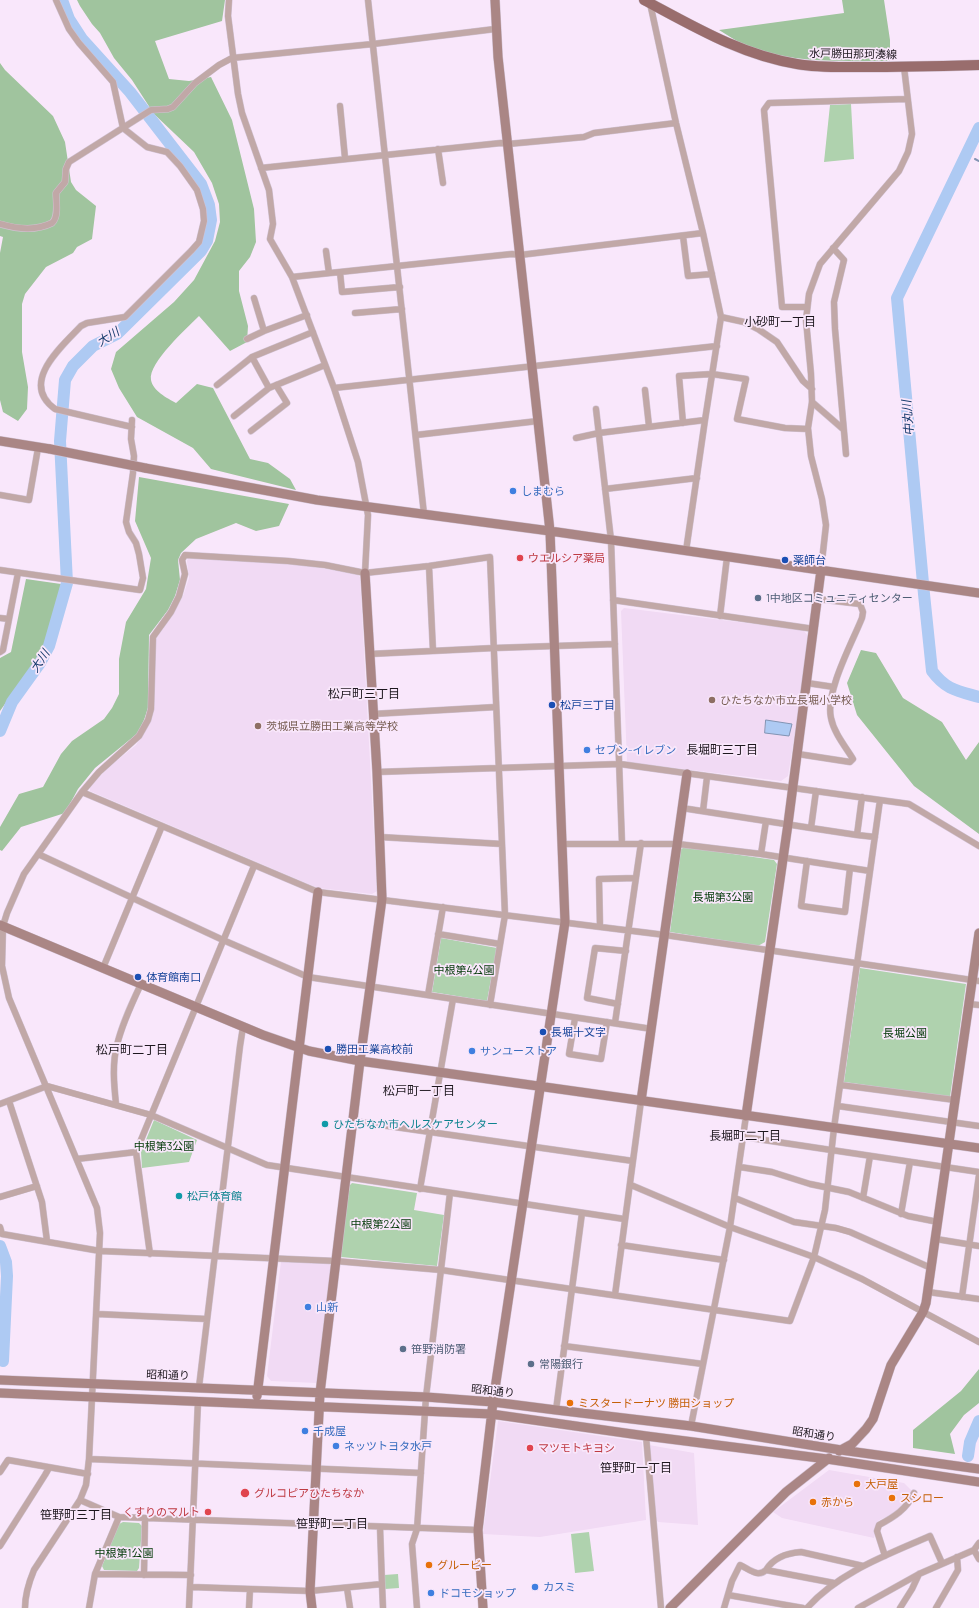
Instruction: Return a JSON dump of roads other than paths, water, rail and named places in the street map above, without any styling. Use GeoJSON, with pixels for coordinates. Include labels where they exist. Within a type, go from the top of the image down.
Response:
{"type":"FeatureCollection","features":[{"type":"Feature","properties":{"kind":"main road","name":"水戸勝田那珂湊線"},"geometry":{"type":"LineString","coordinates":[[647,2],[730,45],[773,59],[796,64],[815,67],[979,65]]}},
{"type":"Feature","properties":{"kind":"street"},"geometry":{"type":"LineString","coordinates":[[56,0],[69,29],[79,44],[113,82],[123,128],[148,147],[167,152],[197,190],[203,209],[204,221],[199,242],[125,317],[81,326],[50,358],[41,380],[41,388],[46,403],[58,410],[132,427]]}},
{"type":"Feature","properties":{"kind":"street"},"geometry":{"type":"LineString","coordinates":[[229,0],[228,16],[232,58],[242,114],[269,190],[273,224],[270,239],[292,277],[334,388],[358,462],[368,515],[365,573],[377,772],[382,899],[360,1061],[318,1405],[310,1591],[312,1608]]}},
{"type":"Feature","properties":{"kind":"street"},"geometry":{"type":"LineString","coordinates":[[368,0],[424,514]]}},
{"type":"Feature","properties":{"kind":"street"},"geometry":{"type":"LineString","coordinates":[[483,1608],[478,1530],[491,1414],[565,922],[550,531],[495,29],[495,0]]}},
{"type":"Feature","properties":{"kind":"street"},"geometry":{"type":"LineString","coordinates":[[647,2],[703,233],[721,317],[686,551]]}},
{"type":"Feature","properties":{"kind":"street"},"geometry":{"type":"LineString","coordinates":[[0,224],[18,228],[33,228],[48,225],[54,221],[56,216],[56,193],[65,182],[67,165],[150,111],[173,107],[195,83],[219,65],[232,58],[373,44],[495,29]]}},
{"type":"Feature","properties":{"kind":"street"},"geometry":{"type":"LineString","coordinates":[[691,1426],[724,1260],[740,1167],[798,754],[826,525],[822,499],[811,456],[808,429],[812,402],[806,320],[809,294],[814,276],[820,264],[899,171],[908,152],[912,134],[904,67]]}},
{"type":"Feature","properties":{"kind":"street"},"geometry":{"type":"LineString","coordinates":[[807,307],[782,307],[764,110],[769,103],[907,99]]}},
{"type":"Feature","properties":{"kind":"street"},"geometry":{"type":"LineString","coordinates":[[340,106],[345,158]]}},
{"type":"Feature","properties":{"kind":"street"},"geometry":{"type":"LineString","coordinates":[[261,168],[345,158],[584,136],[594,133],[676,123]]}},
{"type":"Feature","properties":{"kind":"street"},"geometry":{"type":"LineString","coordinates":[[438,149],[443,183]]}},
{"type":"Feature","properties":{"kind":"street"},"geometry":{"type":"LineString","coordinates":[[292,277],[505,254],[520,255],[703,233]]}},
{"type":"Feature","properties":{"kind":"street"},"geometry":{"type":"LineString","coordinates":[[683,236],[688,276],[712,274]]}},
{"type":"Feature","properties":{"kind":"street"},"geometry":{"type":"LineString","coordinates":[[833,248],[844,260],[834,302],[846,454]]}},
{"type":"Feature","properties":{"kind":"street"},"geometry":{"type":"LineString","coordinates":[[326,251],[329,272]]}},
{"type":"Feature","properties":{"kind":"street"},"geometry":{"type":"LineString","coordinates":[[340,272],[342,292],[400,287]]}},
{"type":"Feature","properties":{"kind":"street"},"geometry":{"type":"LineString","coordinates":[[254,298],[264,331]]}},
{"type":"Feature","properties":{"kind":"street"},"geometry":{"type":"LineString","coordinates":[[355,313],[402,309]]}},
{"type":"Feature","properties":{"kind":"street"},"geometry":{"type":"LineString","coordinates":[[247,339],[307,315]]}},
{"type":"Feature","properties":{"kind":"street"},"geometry":{"type":"LineString","coordinates":[[721,317],[744,322],[758,329],[777,342],[803,381],[812,389]]}},
{"type":"Feature","properties":{"kind":"street"},"geometry":{"type":"LineString","coordinates":[[217,385],[252,357],[313,332]]}},
{"type":"Feature","properties":{"kind":"street"},"geometry":{"type":"LineString","coordinates":[[334,388],[717,346]]}},
{"type":"Feature","properties":{"kind":"street"},"geometry":{"type":"LineString","coordinates":[[252,357],[269,388]]}},
{"type":"Feature","properties":{"kind":"street"},"geometry":{"type":"LineString","coordinates":[[234,416],[269,388],[325,365]]}},
{"type":"Feature","properties":{"kind":"street"},"geometry":{"type":"LineString","coordinates":[[683,423],[679,376],[712,374],[746,379],[737,419],[785,428],[808,429]]}},
{"type":"Feature","properties":{"kind":"street"},"geometry":{"type":"LineString","coordinates":[[251,431],[287,403],[276,385]]}},
{"type":"Feature","properties":{"kind":"street"},"geometry":{"type":"LineString","coordinates":[[645,390],[649,426]]}},
{"type":"Feature","properties":{"kind":"street"},"geometry":{"type":"LineString","coordinates":[[812,402],[843,430]]}},
{"type":"Feature","properties":{"kind":"street"},"geometry":{"type":"LineString","coordinates":[[596,409],[611,540],[622,843]]}},
{"type":"Feature","properties":{"kind":"street"},"geometry":{"type":"LineString","coordinates":[[0,570],[140,590],[143,578],[139,554],[136,543],[129,532],[126,522],[134,456],[131,439],[132,420]]}},
{"type":"Feature","properties":{"kind":"street"},"geometry":{"type":"LineString","coordinates":[[576,438],[599,433],[649,426],[705,420]]}},
{"type":"Feature","properties":{"kind":"street"},"geometry":{"type":"LineString","coordinates":[[416,434],[538,421]]}},
{"type":"Feature","properties":{"kind":"street"},"geometry":{"type":"LineString","coordinates":[[0,441],[50,449],[317,500],[550,531],[979,593]]}},
{"type":"Feature","properties":{"kind":"street"},"geometry":{"type":"LineString","coordinates":[[0,495],[29,500],[38,448]]}},
{"type":"Feature","properties":{"kind":"street"},"geometry":{"type":"LineString","coordinates":[[605,488],[696,478]]}},
{"type":"Feature","properties":{"kind":"street"},"geometry":{"type":"LineString","coordinates":[[25,1608],[29,1581],[34,1570],[84,1493],[88,1474],[100,1233],[97,1208],[9,998],[4,982],[2,925],[24,874],[82,792],[99,772],[140,736],[148,720],[151,708],[153,636],[171,612],[179,596],[185,574],[183,557],[185,555],[288,561],[325,565],[365,573],[490,557],[505,915],[490,1005]]}},
{"type":"Feature","properties":{"kind":"street"},"geometry":{"type":"LineString","coordinates":[[720,616],[727,557]]}},
{"type":"Feature","properties":{"kind":"street"},"geometry":{"type":"LineString","coordinates":[[429,566],[433,651]]}},
{"type":"Feature","properties":{"kind":"street"},"geometry":{"type":"LineString","coordinates":[[0,652],[3,650],[18,573]]}},
{"type":"Feature","properties":{"kind":"street"},"geometry":{"type":"LineString","coordinates":[[798,754],[850,762],[853,759],[835,730],[831,717],[831,703],[834,687],[862,618],[863,612],[860,604],[818,599]]}},
{"type":"Feature","properties":{"kind":"street"},"geometry":{"type":"LineString","coordinates":[[613,600],[814,629]]}},
{"type":"Feature","properties":{"kind":"street"},"geometry":{"type":"LineString","coordinates":[[0,618],[9,619]]}},
{"type":"Feature","properties":{"kind":"street"},"geometry":{"type":"LineString","coordinates":[[370,654],[615,644]]}},
{"type":"Feature","properties":{"kind":"street"},"geometry":{"type":"LineString","coordinates":[[807,683],[834,687]]}},
{"type":"Feature","properties":{"kind":"street"},"geometry":{"type":"LineString","coordinates":[[373,714],[496,708]]}},
{"type":"Feature","properties":{"kind":"street"},"geometry":{"type":"LineString","coordinates":[[377,772],[620,764],[909,804],[979,846]]}},
{"type":"Feature","properties":{"kind":"street"},"geometry":{"type":"LineString","coordinates":[[615,1295],[624,1219],[642,1101],[687,774]]}},
{"type":"Feature","properties":{"kind":"street"},"geometry":{"type":"LineString","coordinates":[[702,811],[707,776]]}},
{"type":"Feature","properties":{"kind":"street"},"geometry":{"type":"LineString","coordinates":[[811,828],[816,791]]}},
{"type":"Feature","properties":{"kind":"street"},"geometry":{"type":"LineString","coordinates":[[82,792],[318,892],[665,935],[976,980]]}},
{"type":"Feature","properties":{"kind":"street"},"geometry":{"type":"LineString","coordinates":[[857,835],[862,797]]}},
{"type":"Feature","properties":{"kind":"street"},"geometry":{"type":"LineString","coordinates":[[0,1226],[2,1234],[100,1251],[335,1261],[441,1270],[790,1321],[814,1257],[829,1188],[834,1128],[880,800]]}},
{"type":"Feature","properties":{"kind":"street"},"geometry":{"type":"LineString","coordinates":[[682,808],[875,837]]}},
{"type":"Feature","properties":{"kind":"street"},"geometry":{"type":"LineString","coordinates":[[761,854],[766,821]]}},
{"type":"Feature","properties":{"kind":"street"},"geometry":{"type":"LineString","coordinates":[[103,968],[162,826]]}},
{"type":"Feature","properties":{"kind":"street"},"geometry":{"type":"LineString","coordinates":[[380,837],[502,844]]}},
{"type":"Feature","properties":{"kind":"street"},"geometry":{"type":"LineString","coordinates":[[615,1023],[641,843]]}},
{"type":"Feature","properties":{"kind":"street"},"geometry":{"type":"LineString","coordinates":[[563,844],[678,844],[761,854],[870,871]]}},
{"type":"Feature","properties":{"kind":"street"},"geometry":{"type":"LineString","coordinates":[[38,854],[223,940],[308,977],[652,1029]]}},
{"type":"Feature","properties":{"kind":"street"},"geometry":{"type":"LineString","coordinates":[[807,862],[802,906],[845,912],[850,868]]}},
{"type":"Feature","properties":{"kind":"street"},"geometry":{"type":"LineString","coordinates":[[150,1254],[136,1152],[254,866]]}},
{"type":"Feature","properties":{"kind":"street"},"geometry":{"type":"LineString","coordinates":[[600,927],[598,879],[636,878]]}},
{"type":"Feature","properties":{"kind":"street"},"geometry":{"type":"LineString","coordinates":[[257,1403],[257,1390],[318,892]]}},
{"type":"Feature","properties":{"kind":"street"},"geometry":{"type":"LineString","coordinates":[[428,995],[443,907]]}},
{"type":"Feature","properties":{"kind":"street"},"geometry":{"type":"LineString","coordinates":[[2,925],[243,1027],[299,1048],[360,1061],[979,1148]]}},
{"type":"Feature","properties":{"kind":"street"},"geometry":{"type":"LineString","coordinates":[[670,1608],[786,1492],[826,1459],[852,1444],[866,1430],[873,1419],[891,1365],[923,1312],[928,1292],[936,1239],[969,1004],[976,980],[979,933]]}},
{"type":"Feature","properties":{"kind":"street"},"geometry":{"type":"LineString","coordinates":[[438,934],[500,944]]}},
{"type":"Feature","properties":{"kind":"street"},"geometry":{"type":"LineString","coordinates":[[618,1004],[587,998],[595,948],[626,951]]}},
{"type":"Feature","properties":{"kind":"street"},"geometry":{"type":"LineString","coordinates":[[116,1104],[114,1083],[116,1046],[123,1025],[141,984]]}},
{"type":"Feature","properties":{"kind":"street"},"geometry":{"type":"LineString","coordinates":[[420,1189],[453,999]]}},
{"type":"Feature","properties":{"kind":"street"},"geometry":{"type":"LineString","coordinates":[[969,1004],[979,1005]]}},
{"type":"Feature","properties":{"kind":"street"},"geometry":{"type":"LineString","coordinates":[[575,1018],[570,1054],[601,1059],[607,1022]]}},
{"type":"Feature","properties":{"kind":"street"},"geometry":{"type":"LineString","coordinates":[[199,1388],[243,1027]]}},
{"type":"Feature","properties":{"kind":"street"},"geometry":{"type":"LineString","coordinates":[[0,1104],[47,1086],[151,1115],[267,1165],[624,1219]]}},
{"type":"Feature","properties":{"kind":"street"},"geometry":{"type":"LineString","coordinates":[[841,1086],[955,1100]]}},
{"type":"Feature","properties":{"kind":"street"},"geometry":{"type":"LineString","coordinates":[[9,1101],[42,1202],[47,1241]]}},
{"type":"Feature","properties":{"kind":"street"},"geometry":{"type":"LineString","coordinates":[[838,1106],[979,1126]]}},
{"type":"Feature","properties":{"kind":"street"},"geometry":{"type":"LineString","coordinates":[[353,1121],[633,1161]]}},
{"type":"Feature","properties":{"kind":"street"},"geometry":{"type":"LineString","coordinates":[[744,1137],[979,1172]]}},
{"type":"Feature","properties":{"kind":"street"},"geometry":{"type":"LineString","coordinates":[[77,1159],[136,1152]]}},
{"type":"Feature","properties":{"kind":"street"},"geometry":{"type":"LineString","coordinates":[[863,1198],[870,1156]]}},
{"type":"Feature","properties":{"kind":"street"},"geometry":{"type":"LineString","coordinates":[[901,1214],[910,1162]]}},
{"type":"Feature","properties":{"kind":"street"},"geometry":{"type":"LineString","coordinates":[[740,1167],[772,1172],[810,1184],[849,1192],[901,1214],[938,1222]]}},
{"type":"Feature","properties":{"kind":"street"},"geometry":{"type":"LineString","coordinates":[[962,1297],[979,1175]]}},
{"type":"Feature","properties":{"kind":"street"},"geometry":{"type":"LineString","coordinates":[[630,1185],[730,1227],[814,1257],[862,1279],[979,1342]]}},
{"type":"Feature","properties":{"kind":"street"},"geometry":{"type":"LineString","coordinates":[[0,1196],[37,1186]]}},
{"type":"Feature","properties":{"kind":"street"},"geometry":{"type":"LineString","coordinates":[[417,1608],[412,1544],[417,1529],[426,1397],[450,1192]]}},
{"type":"Feature","properties":{"kind":"street"},"geometry":{"type":"LineString","coordinates":[[735,1198],[794,1222],[850,1232],[931,1268]]}},
{"type":"Feature","properties":{"kind":"street"},"geometry":{"type":"LineString","coordinates":[[556,1410],[570,1290],[582,1213]]}},
{"type":"Feature","properties":{"kind":"street"},"geometry":{"type":"LineString","coordinates":[[936,1239],[979,1246]]}},
{"type":"Feature","properties":{"kind":"street"},"geometry":{"type":"LineString","coordinates":[[622,1245],[724,1260]]}},
{"type":"Feature","properties":{"kind":"street"},"geometry":{"type":"LineString","coordinates":[[928,1292],[979,1300]]}},
{"type":"Feature","properties":{"kind":"street"},"geometry":{"type":"LineString","coordinates":[[97,1314],[207,1319]]}},
{"type":"Feature","properties":{"kind":"street"},"geometry":{"type":"LineString","coordinates":[[564,1346],[703,1364]]}},
{"type":"Feature","properties":{"kind":"street","name":"昭和通り"},"geometry":{"type":"LineString","coordinates":[[0,1380],[426,1397],[493,1402],[691,1426],[841,1450],[979,1469]]}},
{"type":"Feature","properties":{"kind":"street","name":"昭和通り"},"geometry":{"type":"LineString","coordinates":[[0,1393],[318,1405],[491,1414],[826,1459],[979,1482]]}},
{"type":"Feature","properties":{"kind":"street"},"geometry":{"type":"LineString","coordinates":[[189,1608],[198,1401]]}},
{"type":"Feature","properties":{"kind":"street"},"geometry":{"type":"LineString","coordinates":[[646,1436],[661,1608]]}},
{"type":"Feature","properties":{"kind":"street"},"geometry":{"type":"LineString","coordinates":[[89,1459],[421,1473]]}},
{"type":"Feature","properties":{"kind":"street"},"geometry":{"type":"LineString","coordinates":[[0,1472],[8,1460],[88,1474]]}},
{"type":"Feature","properties":{"kind":"street"},"geometry":{"type":"LineString","coordinates":[[0,1546],[49,1468]]}},
{"type":"Feature","properties":{"kind":"street"},"geometry":{"type":"LineString","coordinates":[[885,1556],[877,1531],[879,1525],[902,1510],[910,1502],[914,1492]]}},
{"type":"Feature","properties":{"kind":"street"},"geometry":{"type":"LineString","coordinates":[[80,1500],[119,1517],[145,1519],[478,1530]]}},
{"type":"Feature","properties":{"kind":"street"},"geometry":{"type":"LineString","coordinates":[[89,1608],[95,1574],[119,1517]]}},
{"type":"Feature","properties":{"kind":"street"},"geometry":{"type":"LineString","coordinates":[[144,1574],[145,1519]]}},
{"type":"Feature","properties":{"kind":"street"},"geometry":{"type":"LineString","coordinates":[[380,1527],[383,1608]]}},
{"type":"Feature","properties":{"kind":"street"},"geometry":{"type":"LineString","coordinates":[[807,1608],[818,1595],[834,1583],[864,1566],[930,1536],[942,1563]]}},
{"type":"Feature","properties":{"kind":"street"},"geometry":{"type":"LineString","coordinates":[[858,1608],[919,1574],[974,1550],[979,1544]]}},
{"type":"Feature","properties":{"kind":"street"},"geometry":{"type":"LineString","coordinates":[[974,1550],[979,1559]]}},
{"type":"Feature","properties":{"kind":"street"},"geometry":{"type":"LineString","coordinates":[[724,1608],[732,1581],[740,1565],[758,1574],[763,1573],[778,1557],[801,1552],[864,1566]]}},
{"type":"Feature","properties":{"kind":"street"},"geometry":{"type":"LineString","coordinates":[[936,1608],[958,1570],[957,1557]]}},
{"type":"Feature","properties":{"kind":"street"},"geometry":{"type":"LineString","coordinates":[[766,1570],[834,1583]]}},
{"type":"Feature","properties":{"kind":"street"},"geometry":{"type":"LineString","coordinates":[[95,1574],[191,1575]]}},
{"type":"Feature","properties":{"kind":"street"},"geometry":{"type":"LineString","coordinates":[[900,1608],[912,1589],[919,1574]]}},
{"type":"Feature","properties":{"kind":"street"},"geometry":{"type":"LineString","coordinates":[[191,1587],[310,1591],[382,1584]]}},
{"type":"Feature","properties":{"kind":"street"},"geometry":{"type":"LineString","coordinates":[[347,1588],[350,1608]]}},
{"type":"Feature","properties":{"kind":"street"},"geometry":{"type":"LineString","coordinates":[[249,1608],[250,1589]]}},
{"type":"Feature","properties":{"kind":"street"},"geometry":{"type":"LineString","coordinates":[[728,1595],[803,1608]]}},
{"type":"Feature","properties":{"kind":"water"},"geometry":{"type":"Polygon","coordinates":[[[766,720],[792,724],[789,736],[765,733],[766,720]]]}},
{"type":"Feature","properties":{"kind":"waterway","name":"大川"},"geometry":{"type":"LineString","coordinates":[[0,731],[12,702],[40,663],[49,646],[67,583],[60,441],[65,380],[73,366],[93,346],[117,334],[201,251],[207,241],[211,220],[209,205],[201,184],[130,92],[82,39],[69,19],[62,0]]}},
{"type":"Feature","properties":{"kind":"waterway","name":"中丸川"},"geometry":{"type":"LineString","coordinates":[[979,128],[897,298],[932,671],[947,686],[979,697]]}},
{"type":"Feature","properties":{"kind":"waterway"},"geometry":{"type":"LineString","coordinates":[[975,159],[979,161]]}},
{"type":"Feature","properties":{"kind":"waterway","name":"大川"},"geometry":{"type":"LineString","coordinates":[[0,1246],[6,1262],[7,1276],[3,1361]]}},
{"type":"Feature","properties":{"kind":"waterway","name":"中丸川"},"geometry":{"type":"LineString","coordinates":[[968,1456],[970,1442],[979,1421]]}},
{"type":"Feature","properties":{"kind":"place","name":"しまむら"},"geometry":{"type":"Point","coordinates":[513,491]}},
{"type":"Feature","properties":{"kind":"place","name":"ウエルシア薬局"},"geometry":{"type":"Point","coordinates":[520,558]}},
{"type":"Feature","properties":{"kind":"place","name":"薬師台"},"geometry":{"type":"Point","coordinates":[785,560]}},
{"type":"Feature","properties":{"kind":"place","name":"1中地区コミュニティセンター"},"geometry":{"type":"Point","coordinates":[758,598]}},
{"type":"Feature","properties":{"kind":"place","name":"ひたちなか市立長堀小学校"},"geometry":{"type":"Point","coordinates":[712,700]}},
{"type":"Feature","properties":{"kind":"place","name":"松戸三丁目"},"geometry":{"type":"Point","coordinates":[552,705]}},
{"type":"Feature","properties":{"kind":"place","name":"茨城県立勝田工業高等学校"},"geometry":{"type":"Point","coordinates":[258,726]}},
{"type":"Feature","properties":{"kind":"place","name":"セブン-イレブン"},"geometry":{"type":"Point","coordinates":[587,750]}},
{"type":"Feature","properties":{"kind":"place","name":"体育館南口"},"geometry":{"type":"Point","coordinates":[138,977]}},
{"type":"Feature","properties":{"kind":"place","name":"長堀十文字"},"geometry":{"type":"Point","coordinates":[543,1032]}},
{"type":"Feature","properties":{"kind":"place","name":"勝田工業高校前"},"geometry":{"type":"Point","coordinates":[328,1049]}},
{"type":"Feature","properties":{"kind":"place","name":"サンユーストア"},"geometry":{"type":"Point","coordinates":[472,1051]}},
{"type":"Feature","properties":{"kind":"place","name":"ひたちなか市ヘルスケアセンター"},"geometry":{"type":"Point","coordinates":[325,1124]}},
{"type":"Feature","properties":{"kind":"place","name":"松戸体育館"},"geometry":{"type":"Point","coordinates":[179,1196]}},
{"type":"Feature","properties":{"kind":"place","name":"山新"},"geometry":{"type":"Point","coordinates":[308,1307]}},
{"type":"Feature","properties":{"kind":"place","name":"笹野消防署"},"geometry":{"type":"Point","coordinates":[403,1349]}},
{"type":"Feature","properties":{"kind":"place","name":"常陽銀行"},"geometry":{"type":"Point","coordinates":[531,1364]}},
{"type":"Feature","properties":{"kind":"place","name":"ミスタードーナツ 勝田ショップ"},"geometry":{"type":"Point","coordinates":[570,1403]}},
{"type":"Feature","properties":{"kind":"place","name":"千成屋"},"geometry":{"type":"Point","coordinates":[305,1431]}},
{"type":"Feature","properties":{"kind":"place","name":"ネッツトヨタ水戸"},"geometry":{"type":"Point","coordinates":[336,1446]}},
{"type":"Feature","properties":{"kind":"place","name":"マツモトキヨシ"},"geometry":{"type":"Point","coordinates":[530,1448]}},
{"type":"Feature","properties":{"kind":"place","name":"大戸屋"},"geometry":{"type":"Point","coordinates":[857,1484]}},
{"type":"Feature","properties":{"kind":"place","name":"グルコピアひたちなか"},"geometry":{"type":"Point","coordinates":[245,1493]}},
{"type":"Feature","properties":{"kind":"place","name":"スシロー"},"geometry":{"type":"Point","coordinates":[892,1498]}},
{"type":"Feature","properties":{"kind":"place","name":"赤から"},"geometry":{"type":"Point","coordinates":[813,1502]}},
{"type":"Feature","properties":{"kind":"place","name":"くすりのマルト"},"geometry":{"type":"Point","coordinates":[208,1512]}},
{"type":"Feature","properties":{"kind":"place","name":"グルービー"},"geometry":{"type":"Point","coordinates":[429,1565]}},
{"type":"Feature","properties":{"kind":"place","name":"カスミ"},"geometry":{"type":"Point","coordinates":[535,1587]}},
{"type":"Feature","properties":{"kind":"place","name":"ドコモショップ"},"geometry":{"type":"Point","coordinates":[431,1593]}},
{"type":"Feature","properties":{"kind":"district","name":"小砂町一丁目"},"geometry":{"type":"Point","coordinates":[780,322]}},
{"type":"Feature","properties":{"kind":"district","name":"松戸町三丁目"},"geometry":{"type":"Point","coordinates":[364,694]}},
{"type":"Feature","properties":{"kind":"district","name":"長堀町三丁目"},"geometry":{"type":"Point","coordinates":[722,750]}},
{"type":"Feature","properties":{"kind":"district","name":"松戸町二丁目"},"geometry":{"type":"Point","coordinates":[132,1050]}},
{"type":"Feature","properties":{"kind":"district","name":"松戸町一丁目"},"geometry":{"type":"Point","coordinates":[419,1091]}},
{"type":"Feature","properties":{"kind":"district","name":"長堀町二丁目"},"geometry":{"type":"Point","coordinates":[745,1136]}},
{"type":"Feature","properties":{"kind":"district","name":"笹野町一丁目"},"geometry":{"type":"Point","coordinates":[636,1468]}},
{"type":"Feature","properties":{"kind":"district","name":"笹野町三丁目"},"geometry":{"type":"Point","coordinates":[76,1515]}},
{"type":"Feature","properties":{"kind":"district","name":"笹野町二丁目"},"geometry":{"type":"Point","coordinates":[332,1524]}},
{"type":"Feature","properties":{"kind":"park label","name":"長堀第3公園"},"geometry":{"type":"Point","coordinates":[723,897]}},
{"type":"Feature","properties":{"kind":"park label","name":"中根第4公園"},"geometry":{"type":"Point","coordinates":[464,970]}},
{"type":"Feature","properties":{"kind":"park label","name":"長堀公園"},"geometry":{"type":"Point","coordinates":[905,1033]}},
{"type":"Feature","properties":{"kind":"park label","name":"中根第3公園"},"geometry":{"type":"Point","coordinates":[164,1146]}},
{"type":"Feature","properties":{"kind":"park label","name":"中根第2公園"},"geometry":{"type":"Point","coordinates":[381,1224]}},
{"type":"Feature","properties":{"kind":"park label","name":"中根第1公園"},"geometry":{"type":"Point","coordinates":[124,1553]}}]}
